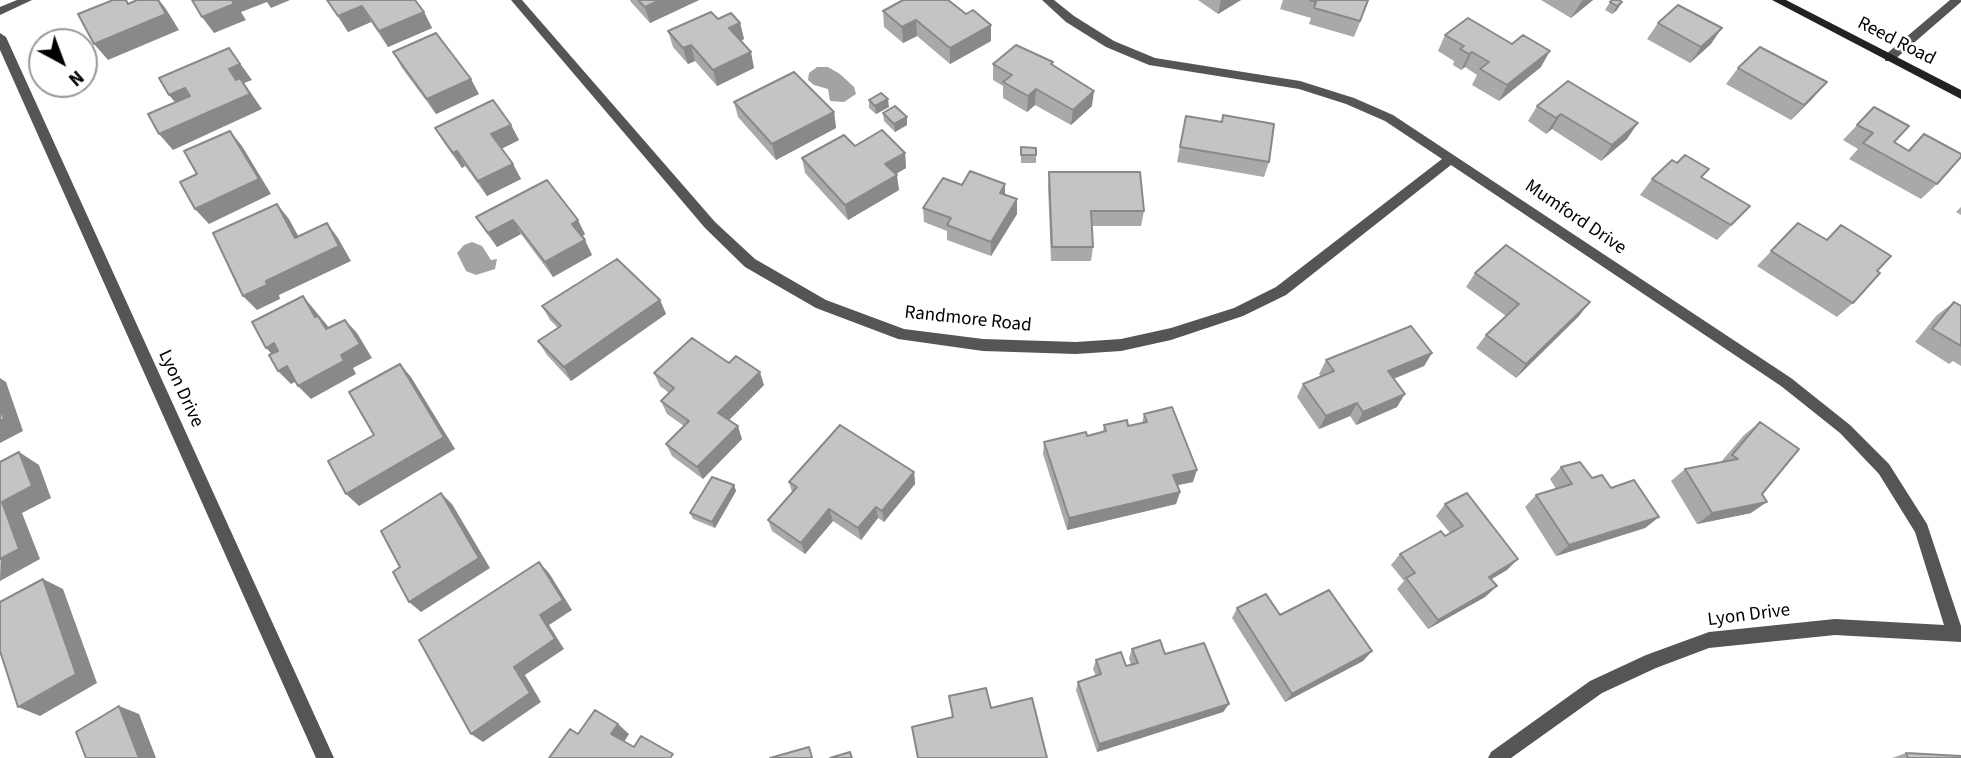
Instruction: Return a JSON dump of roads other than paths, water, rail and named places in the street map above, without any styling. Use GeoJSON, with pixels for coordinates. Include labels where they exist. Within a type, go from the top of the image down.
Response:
{"type":"FeatureCollection","features":[{"type":"Feature","properties":{"kind":"main road","name":"Reed Road"},"geometry":{"type":"LineString","coordinates":[[1777,0],[1961,95]]}},
{"type":"Feature","properties":{"kind":"street"},"geometry":{"type":"LineString","coordinates":[[0,10],[27,0]]}},
{"type":"Feature","properties":{"kind":"street","name":"Randmore Road"},"geometry":{"type":"LineString","coordinates":[[516,0],[709,225],[750,263],[821,304],[903,335],[983,345],[1076,348],[1121,345],[1171,334],[1238,312],[1281,291],[1452,158]]}},
{"type":"Feature","properties":{"kind":"street","name":"Mumford Drive"},"geometry":{"type":"LineString","coordinates":[[1047,0],[1070,19],[1110,44],[1153,62],[1300,85],[1350,101],[1389,118],[1786,382],[1845,429],[1884,469],[1922,529],[1958,633]]}},
{"type":"Feature","properties":{"kind":"street"},"geometry":{"type":"LineString","coordinates":[[1889,58],[1957,0]]}},
{"type":"Feature","properties":{"kind":"street","name":"Lyon Drive"},"geometry":{"type":"LineString","coordinates":[[0,37],[325,758]]}},
{"type":"Feature","properties":{"kind":"street","name":"Lyon Drive"},"geometry":{"type":"LineString","coordinates":[[1497,758],[1596,687],[1653,661],[1709,640],[1835,627],[1958,633]]}}]}
